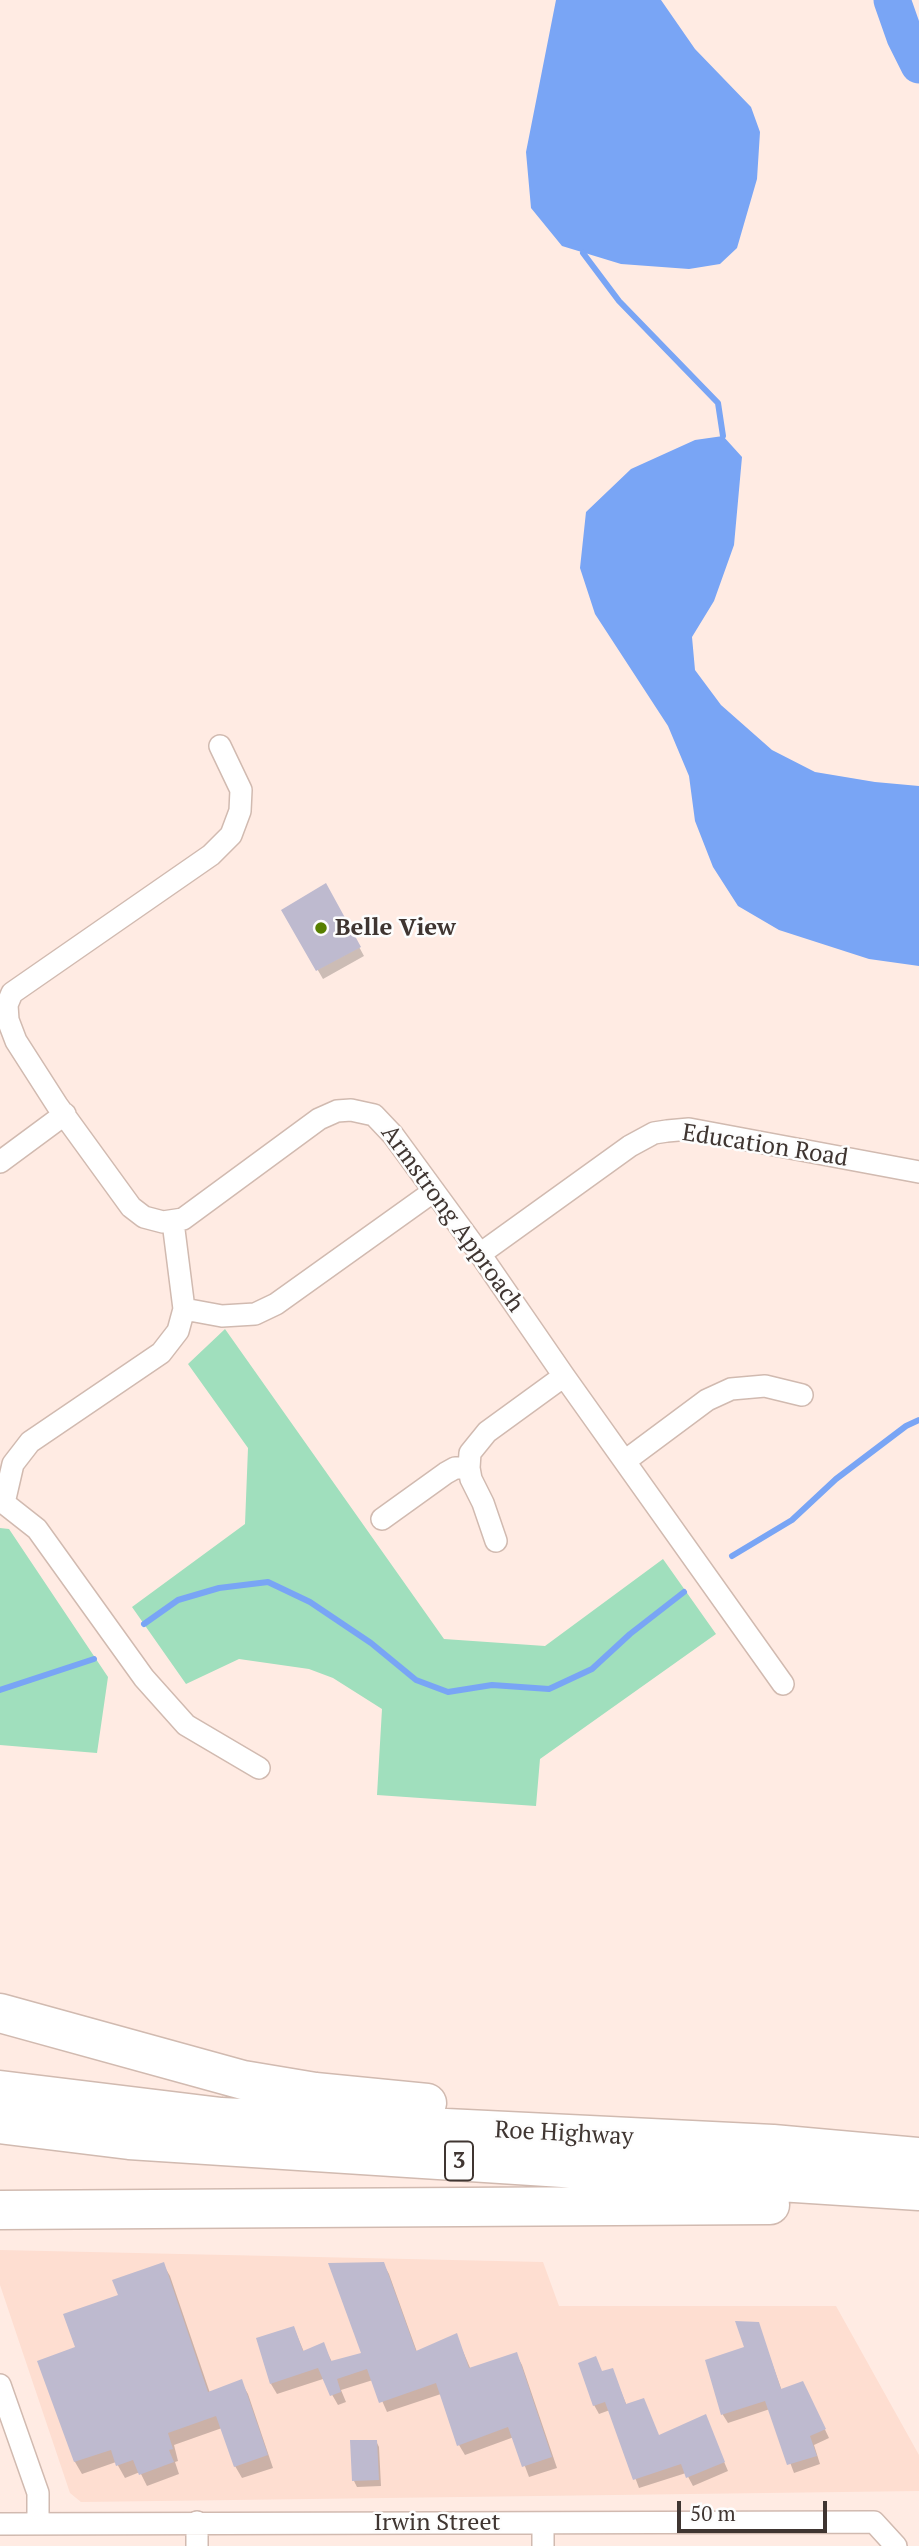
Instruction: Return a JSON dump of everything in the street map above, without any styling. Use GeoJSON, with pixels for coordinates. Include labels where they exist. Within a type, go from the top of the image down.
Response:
{"type":"FeatureCollection","features":[{"type":"Feature","properties":{"kind":"highway"},"geometry":{"type":"LineString","coordinates":[[0,2013],[243,2080],[316,2092],[608,2121],[773,2144]]}},
{"type":"Feature","properties":{"kind":"highway","name":"Roe Highway"},"geometry":{"type":"LineString","coordinates":[[0,2090],[221,2117],[773,2144],[919,2157]]}},
{"type":"Feature","properties":{"kind":"highway","name":"Roe Highway"},"geometry":{"type":"LineString","coordinates":[[0,2124],[129,2140],[919,2191]]}},
{"type":"Feature","properties":{"kind":"highway"},"geometry":{"type":"LineString","coordinates":[[0,2210],[799,2205],[919,2199]]}},
{"type":"Feature","properties":{"kind":"street"},"geometry":{"type":"LineString","coordinates":[[220,746],[241,790],[240,811],[230,835],[211,855],[12,993],[6,1005],[16,1041],[61,1110],[131,1207],[144,1217],[173,1222],[184,1309],[178,1331],[161,1353],[30,1442],[13,1464],[2,1503],[37,1529],[145,1678],[186,1725],[259,1768]]}},
{"type":"Feature","properties":{"kind":"street"},"geometry":{"type":"LineString","coordinates":[[0,1146],[61,1110]]}},
{"type":"Feature","properties":{"kind":"street"},"geometry":{"type":"LineString","coordinates":[[0,1161],[61,1110]]}},
{"type":"Feature","properties":{"kind":"street","name":"Armstrong Approach"},"geometry":{"type":"LineString","coordinates":[[173,1222],[183,1219],[319,1119],[337,1111],[351,1110],[374,1115],[393,1135],[480,1254],[783,1684]]}},
{"type":"Feature","properties":{"kind":"street","name":"Education Road"},"geometry":{"type":"LineString","coordinates":[[480,1254],[629,1146],[654,1133],[689,1129],[919,1172]]}},
{"type":"Feature","properties":{"kind":"street"},"geometry":{"type":"LineString","coordinates":[[184,1309],[222,1316],[255,1314],[276,1304],[434,1191]]}},
{"type":"Feature","properties":{"kind":"street"},"geometry":{"type":"LineString","coordinates":[[496,1541],[483,1503],[471,1479],[470,1453],[487,1432],[564,1376]]}},
{"type":"Feature","properties":{"kind":"street"},"geometry":{"type":"LineString","coordinates":[[625,1461],[707,1400],[731,1389],[765,1386],[802,1395]]}},
{"type":"Feature","properties":{"kind":"street"},"geometry":{"type":"LineString","coordinates":[[382,1519],[446,1473],[455,1468],[469,1468]]}},
{"type":"Feature","properties":{"kind":"street"},"geometry":{"type":"LineString","coordinates":[[0,2385],[38,2493],[38,2524]]}},
{"type":"Feature","properties":{"kind":"street"},"geometry":{"type":"LineString","coordinates":[[197,2522],[197,2546]]}},
{"type":"Feature","properties":{"kind":"street","name":"Irwin Street"},"geometry":{"type":"LineString","coordinates":[[0,2524],[874,2522],[896,2546]]}},
{"type":"Feature","properties":{"kind":"street"},"geometry":{"type":"LineString","coordinates":[[543,2524],[543,2546]]}},
{"type":"Feature","properties":{"kind":"shaded area"},"geometry":{"type":"Polygon","coordinates":[[[0,2250],[543,2262],[559,2306],[836,2306],[919,2455],[919,2491],[81,2502],[70,2493],[0,2285],[0,2250]]]}},
{"type":"Feature","properties":{"kind":"green space"},"geometry":{"type":"Polygon","coordinates":[[[225,1329],[444,1639],[545,1646],[663,1559],[716,1634],[540,1759],[536,1806],[377,1795],[382,1709],[333,1678],[309,1669],[239,1659],[186,1684],[132,1607],[245,1524],[248,1448],[188,1364],[225,1329]]]}},
{"type":"Feature","properties":{"kind":"green space"},"geometry":{"type":"Polygon","coordinates":[[[0,1528],[9,1529],[108,1677],[97,1753],[0,1745],[0,1528]]]}},
{"type":"Feature","properties":{"kind":"water"},"geometry":{"type":"Polygon","coordinates":[[[556,0],[661,0],[695,49],[751,107],[760,132],[757,179],[737,248],[720,264],[689,269],[621,264],[562,246],[531,208],[526,152],[556,0]]]}},
{"type":"Feature","properties":{"kind":"water"},"geometry":{"type":"Polygon","coordinates":[[[723,436],[742,457],[734,545],[714,601],[692,637],[695,670],[721,705],[772,750],[815,772],[919,786],[919,966],[869,959],[779,930],[738,906],[713,867],[695,821],[689,776],[668,726],[595,614],[580,568],[586,512],[631,469],[695,440],[723,436]]]}},
{"type":"Feature","properties":{"kind":"building","name":"Belle View"},"geometry":{"type":"Polygon","coordinates":[[[326,883],[361,947],[316,971],[281,910],[326,883]]]}},
{"type":"Feature","properties":{"kind":"building"},"geometry":{"type":"Polygon","coordinates":[[[164,2262],[208,2392],[242,2379],[268,2455],[234,2467],[216,2416],[168,2433],[173,2449],[169,2450],[174,2462],[139,2475],[133,2460],[116,2466],[111,2450],[74,2462],[37,2361],[75,2347],[63,2314],[118,2295],[112,2280],[164,2262]]]}},
{"type":"Feature","properties":{"kind":"building"},"geometry":{"type":"Polygon","coordinates":[[[384,2262],[416,2351],[457,2333],[469,2368],[517,2352],[552,2457],[522,2467],[508,2427],[457,2446],[436,2383],[379,2403],[367,2369],[337,2379],[341,2392],[330,2396],[318,2368],[270,2384],[256,2338],[294,2326],[303,2351],[324,2342],[331,2361],[361,2353],[328,2263],[384,2262]]]}},
{"type":"Feature","properties":{"kind":"building"},"geometry":{"type":"Polygon","coordinates":[[[735,2321],[759,2322],[781,2389],[803,2381],[826,2429],[810,2436],[817,2456],[787,2465],[765,2401],[721,2415],[705,2360],[744,2347],[735,2321]]]}},
{"type":"Feature","properties":{"kind":"building"},"geometry":{"type":"Polygon","coordinates":[[[596,2356],[602,2371],[613,2368],[626,2404],[644,2398],[659,2435],[706,2414],[725,2462],[686,2478],[681,2464],[633,2480],[605,2402],[593,2406],[578,2363],[596,2356]]]}},
{"type":"Feature","properties":{"kind":"building"},"geometry":{"type":"Polygon","coordinates":[[[350,2440],[377,2440],[379,2480],[352,2481],[350,2440]]]}},
{"type":"Feature","properties":{"kind":"waterway"},"geometry":{"type":"LineString","coordinates":[[892,0],[905,37],[919,65]]}},
{"type":"Feature","properties":{"kind":"waterway"},"geometry":{"type":"LineString","coordinates":[[583,253],[619,301],[718,403],[723,436]]}},
{"type":"Feature","properties":{"kind":"waterway"},"geometry":{"type":"LineString","coordinates":[[732,1556],[792,1520],[836,1479],[906,1426],[919,1420]]}},
{"type":"Feature","properties":{"kind":"waterway"},"geometry":{"type":"LineString","coordinates":[[144,1624],[178,1600],[219,1588],[268,1582],[310,1602],[371,1643],[416,1680],[448,1692],[492,1685],[549,1689],[592,1669],[630,1634],[684,1592]]}},
{"type":"Feature","properties":{"kind":"waterway"},"geometry":{"type":"LineString","coordinates":[[0,1690],[94,1659]]}},
{"type":"Feature","properties":{"kind":"place","name":"Belle View"},"geometry":{"type":"Point","coordinates":[321,928]}}]}
